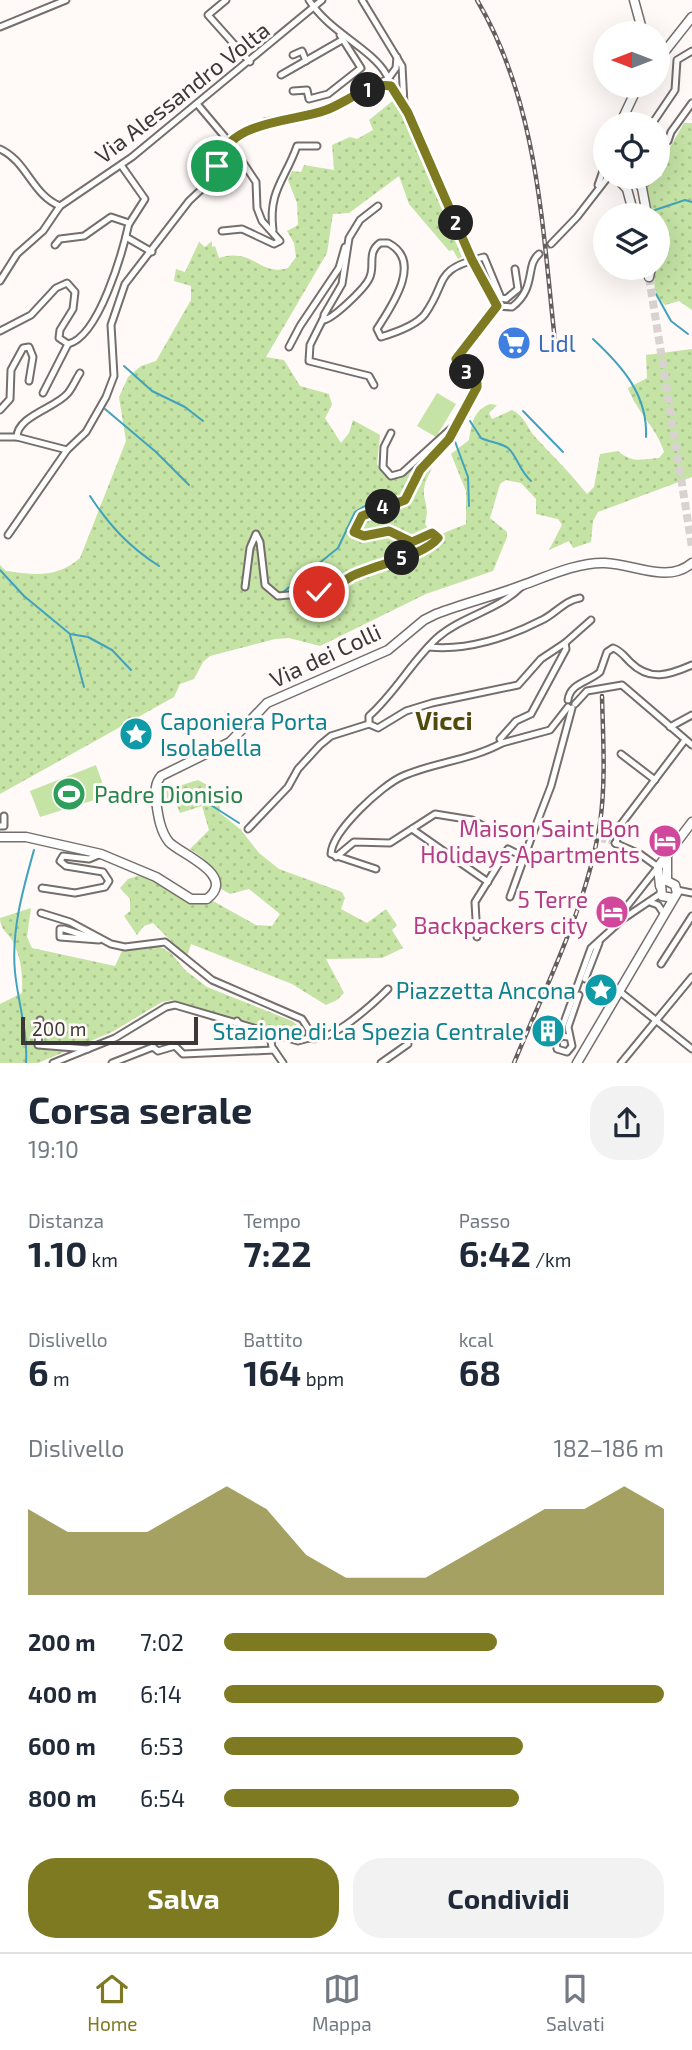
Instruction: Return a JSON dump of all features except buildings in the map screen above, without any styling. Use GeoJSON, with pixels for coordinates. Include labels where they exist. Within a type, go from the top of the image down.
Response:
{"type":"FeatureCollection","features":[{"type":"Feature","properties":{"kind":"street"},"geometry":{"type":"LineString","coordinates":[[0,27],[66,0]]}},
{"type":"Feature","properties":{"kind":"street"},"geometry":{"type":"LineString","coordinates":[[226,0],[208,15],[250,62]]}},
{"type":"Feature","properties":{"kind":"street"},"geometry":{"type":"LineString","coordinates":[[309,0],[314,9],[381,68],[393,87],[472,260],[497,306]]}},
{"type":"Feature","properties":{"kind":"street","name":"Via Alessandro Volta"},"geometry":{"type":"LineString","coordinates":[[0,281],[17,254],[43,231],[60,206],[121,165],[198,105],[322,0]]}},
{"type":"Feature","properties":{"kind":"street"},"geometry":{"type":"LineString","coordinates":[[362,0],[397,55],[403,77],[404,107]]}},
{"type":"Feature","properties":{"kind":"street"},"geometry":{"type":"LineString","coordinates":[[634,0],[640,21]]}},
{"type":"Feature","properties":{"kind":"street"},"geometry":{"type":"LineString","coordinates":[[670,43],[692,17]]}},
{"type":"Feature","properties":{"kind":"street"},"geometry":{"type":"LineString","coordinates":[[293,91],[307,90],[309,99],[328,94],[361,68],[339,32]]}},
{"type":"Feature","properties":{"kind":"street"},"geometry":{"type":"LineString","coordinates":[[281,75],[342,40]]}},
{"type":"Feature","properties":{"kind":"street"},"geometry":{"type":"LineString","coordinates":[[293,55],[310,45]]}},
{"type":"Feature","properties":{"kind":"street"},"geometry":{"type":"LineString","coordinates":[[302,51],[306,61]]}},
{"type":"Feature","properties":{"kind":"street"},"geometry":{"type":"LineString","coordinates":[[660,112],[676,90],[677,60],[692,51]]}},
{"type":"Feature","properties":{"kind":"street"},"geometry":{"type":"LineString","coordinates":[[8,535],[67,450],[86,432],[106,397],[114,376],[111,325],[125,284],[189,201],[205,186],[225,146],[265,122],[315,114],[372,88],[394,73],[397,55]]}},
{"type":"Feature","properties":{"kind":"street"},"geometry":{"type":"LineString","coordinates":[[372,88],[379,79],[381,68]]}},
{"type":"Feature","properties":{"kind":"street"},"geometry":{"type":"LineString","coordinates":[[394,73],[403,77]]}},
{"type":"Feature","properties":{"kind":"street"},"geometry":{"type":"LineString","coordinates":[[372,88],[403,85]]}},
{"type":"Feature","properties":{"kind":"street"},"geometry":{"type":"LineString","coordinates":[[313,98],[315,114]]}},
{"type":"Feature","properties":{"kind":"street"},"geometry":{"type":"LineString","coordinates":[[670,135],[692,103]]}},
{"type":"Feature","properties":{"kind":"street"},"geometry":{"type":"LineString","coordinates":[[198,105],[230,143],[256,182],[257,208],[262,221],[273,230],[280,241],[274,244],[242,229],[222,231]]}},
{"type":"Feature","properties":{"kind":"street"},"geometry":{"type":"LineString","coordinates":[[273,230],[271,215],[275,187],[289,168],[297,146],[317,146]]}},
{"type":"Feature","properties":{"kind":"street"},"geometry":{"type":"LineString","coordinates":[[0,149],[17,161],[43,197],[60,206]]}},
{"type":"Feature","properties":{"kind":"street"},"geometry":{"type":"LineString","coordinates":[[43,393],[68,344],[83,335],[96,314],[129,224],[145,200],[121,165]]}},
{"type":"Feature","properties":{"kind":"street"},"geometry":{"type":"LineString","coordinates":[[551,244],[577,218],[596,191]]}},
{"type":"Feature","properties":{"kind":"street"},"geometry":{"type":"LineString","coordinates":[[289,347],[339,268],[346,244],[360,220],[378,206]]}},
{"type":"Feature","properties":{"kind":"street"},"geometry":{"type":"LineString","coordinates":[[55,245],[60,239],[84,236],[111,216],[124,218],[129,224]]}},
{"type":"Feature","properties":{"kind":"street"},"geometry":{"type":"LineString","coordinates":[[126,237],[152,251]]}},
{"type":"Feature","properties":{"kind":"street"},"geometry":{"type":"LineString","coordinates":[[323,319],[335,315],[369,280],[372,252],[380,243],[388,243],[396,248],[404,272],[400,291],[377,328],[381,337],[419,320],[446,273],[484,257],[500,298],[506,299],[518,289],[516,269]]}},
{"type":"Feature","properties":{"kind":"street"},"geometry":{"type":"LineString","coordinates":[[346,244],[342,284],[310,345],[309,360],[314,364],[369,376],[374,384]]}},
{"type":"Feature","properties":{"kind":"street"},"geometry":{"type":"LineString","coordinates":[[497,306],[512,307],[524,296],[530,286],[534,260],[539,254]]}},
{"type":"Feature","properties":{"kind":"street"},"geometry":{"type":"LineString","coordinates":[[0,331],[31,315],[56,288],[67,283],[75,292],[75,300],[60,330],[59,338],[68,344]]}},
{"type":"Feature","properties":{"kind":"street"},"geometry":{"type":"LineString","coordinates":[[244,587],[250,548],[256,534],[260,542],[265,585],[278,596],[332,592],[353,575],[435,542],[438,538],[432,533],[412,542],[389,531],[364,536],[354,532],[362,516],[405,500],[420,470],[449,439],[477,387],[477,383],[456,359],[497,306]]}},
{"type":"Feature","properties":{"kind":"street"},"geometry":{"type":"LineString","coordinates":[[0,410],[10,399],[11,370],[23,348],[29,347],[33,358],[29,381]]}},
{"type":"Feature","properties":{"kind":"street"},"geometry":{"type":"LineString","coordinates":[[17,437],[17,431],[25,422],[67,394],[80,373]]}},
{"type":"Feature","properties":{"kind":"street"},"geometry":{"type":"LineString","coordinates":[[391,433],[384,447],[383,467],[391,476],[402,473],[456,424]]}},
{"type":"Feature","properties":{"kind":"street"},"geometry":{"type":"LineString","coordinates":[[0,437],[17,437],[67,450]]}},
{"type":"Feature","properties":{"kind":"street","name":"Via dei Colli"},"geometry":{"type":"LineString","coordinates":[[0,838],[26,837],[101,854],[156,877],[191,899],[210,897],[214,878],[206,866],[172,845],[159,823],[156,789],[161,776],[230,742],[267,703],[378,656],[394,647],[424,620],[482,597],[593,564],[639,567],[671,574],[692,563]]}},
{"type":"Feature","properties":{"kind":"street"},"geometry":{"type":"LineString","coordinates":[[369,724],[369,716],[443,634],[507,599],[522,585]]}},
{"type":"Feature","properties":{"kind":"street"},"geometry":{"type":"LineString","coordinates":[[429,647],[472,645],[496,639],[544,619],[580,598]]}},
{"type":"Feature","properties":{"kind":"street"},"geometry":{"type":"LineString","coordinates":[[248,829],[288,787],[298,769],[331,736],[369,724],[378,728],[406,711],[425,705],[518,685],[541,659],[566,644],[592,620]]}},
{"type":"Feature","properties":{"kind":"street"},"geometry":{"type":"LineString","coordinates":[[502,743],[500,735],[516,721],[531,714],[566,644]]}},
{"type":"Feature","properties":{"kind":"street"},"geometry":{"type":"LineString","coordinates":[[510,897],[551,786],[571,704],[569,694],[579,683],[600,672],[607,652],[612,649],[617,649],[640,671],[656,676],[692,665]]}},
{"type":"Feature","properties":{"kind":"street"},"geometry":{"type":"LineString","coordinates":[[376,869],[336,857],[331,854],[331,846],[350,820],[399,778],[486,752],[502,743],[550,730],[571,704],[597,687],[622,685],[692,745]]}},
{"type":"Feature","properties":{"kind":"street"},"geometry":{"type":"LineString","coordinates":[[670,727],[692,715]]}},
{"type":"Feature","properties":{"kind":"street"},"geometry":{"type":"LineString","coordinates":[[667,891],[657,867],[640,854],[614,843],[619,827],[685,740]]}},
{"type":"Feature","properties":{"kind":"street"},"geometry":{"type":"LineString","coordinates":[[621,754],[655,780]]}},
{"type":"Feature","properties":{"kind":"street"},"geometry":{"type":"LineString","coordinates":[[336,857],[354,842],[390,843],[429,817],[444,814],[472,820],[487,828],[534,830]]}},
{"type":"Feature","properties":{"kind":"street"},"geometry":{"type":"LineString","coordinates":[[0,827],[4,826],[4,816]]}},
{"type":"Feature","properties":{"kind":"street"},"geometry":{"type":"LineString","coordinates":[[623,919],[624,910],[692,822]]}},
{"type":"Feature","properties":{"kind":"street"},"geometry":{"type":"LineString","coordinates":[[412,829],[488,882]]}},
{"type":"Feature","properties":{"kind":"street"},"geometry":{"type":"LineString","coordinates":[[477,937],[474,906],[488,882],[508,849],[524,857]]}},
{"type":"Feature","properties":{"kind":"street"},"geometry":{"type":"LineString","coordinates":[[578,1063],[664,914],[668,853]]}},
{"type":"Feature","properties":{"kind":"street","name":"Via dei Colli"},"geometry":{"type":"LineString","coordinates":[[42,888],[75,893],[106,887],[109,881],[103,872],[65,866],[60,861],[65,856],[89,859],[101,854]]}},
{"type":"Feature","properties":{"kind":"street"},"geometry":{"type":"LineString","coordinates":[[586,970],[558,1039],[557,1049],[564,1053],[572,1046],[568,1027],[586,970],[587,954],[623,919],[667,891],[692,893]]}},
{"type":"Feature","properties":{"kind":"street"},"geometry":{"type":"LineString","coordinates":[[650,902],[658,905],[664,914]]}},
{"type":"Feature","properties":{"kind":"street"},"geometry":{"type":"LineString","coordinates":[[41,913],[69,922],[99,940]]}},
{"type":"Feature","properties":{"kind":"street"},"geometry":{"type":"LineString","coordinates":[[661,964],[692,916]]}},
{"type":"Feature","properties":{"kind":"street"},"geometry":{"type":"LineString","coordinates":[[99,940],[60,937],[58,934],[63,929],[125,947],[165,942],[212,980],[302,1019],[308,1026],[309,1038]]}},
{"type":"Feature","properties":{"kind":"street"},"geometry":{"type":"LineString","coordinates":[[621,1063],[692,977]]}},
{"type":"Feature","properties":{"kind":"street"},"geometry":{"type":"LineString","coordinates":[[53,1063],[115,1038],[171,1006],[185,1006],[298,1041],[316,1039],[355,1019],[388,989]]}},
{"type":"Feature","properties":{"kind":"street"},"geometry":{"type":"LineString","coordinates":[[620,991],[692,1049]]}},
{"type":"Feature","properties":{"kind":"street"},"geometry":{"type":"LineString","coordinates":[[40,1020],[38,1045],[88,1049]]}},
{"type":"Feature","properties":{"kind":"street"},"geometry":{"type":"LineString","coordinates":[[237,1021],[244,1030],[270,1036],[274,1050],[283,1063]]}},
{"type":"Feature","properties":{"kind":"street"},"geometry":{"type":"LineString","coordinates":[[558,1039],[568,1037]]}},
{"type":"Feature","properties":{"kind":"street"},"geometry":{"type":"LineString","coordinates":[[381,1063],[408,1044]]}},
{"type":"Feature","properties":{"kind":"street"},"geometry":{"type":"LineString","coordinates":[[112,1063],[153,1047],[158,1051],[175,1046],[183,1054],[274,1050]]}},
{"type":"Feature","properties":{"kind":"street"},"geometry":{"type":"LineString","coordinates":[[626,1057],[633,1063]]}},
{"type":"Feature","properties":{"kind":"green space"},"geometry":{"type":"Polygon","coordinates":[[[395,99],[462,257],[458,259],[453,250],[449,251],[409,204],[399,176],[349,213],[333,214],[327,253],[266,357],[284,360],[300,386],[329,394],[332,405],[325,418],[341,443],[349,433],[353,420],[380,435],[377,464],[388,478],[403,476],[418,459],[433,450],[434,461],[425,483],[424,494],[427,512],[425,524],[434,537],[466,524],[466,491],[451,454],[469,440],[472,423],[477,414],[490,404],[497,405],[489,413],[492,419],[512,410],[520,416],[587,494],[594,487],[600,454],[618,451],[633,459],[659,458],[664,452],[661,443],[628,388],[647,378],[646,355],[692,349],[692,477],[598,512],[593,521],[591,542],[573,548],[569,541],[549,550],[562,525],[558,519],[536,514],[536,499],[521,483],[506,480],[500,484],[490,518],[507,532],[493,571],[426,594],[320,646],[289,638],[275,639],[210,656],[203,662],[194,679],[180,684],[174,697],[0,794],[0,565],[6,571],[45,574],[63,569],[80,558],[126,441],[119,397],[128,377],[141,366],[156,361],[191,300],[191,286],[174,281],[176,269],[185,272],[199,242],[205,247],[212,241],[212,247],[215,246],[219,258],[240,256],[271,269],[288,268],[296,257],[294,243],[287,231],[298,225],[297,203],[288,180],[292,171],[301,172],[304,165],[334,170],[332,145],[350,137],[357,139],[373,130],[369,120],[395,99]]]}},
{"type":"Feature","properties":{"kind":"green space"},"geometry":{"type":"Polygon","coordinates":[[[684,123],[692,123],[692,310],[679,301],[665,305],[655,288],[654,280],[670,280],[670,203],[648,203],[644,189],[670,189],[670,147],[684,123]]]}},
{"type":"Feature","properties":{"kind":"green space"},"geometry":{"type":"Polygon","coordinates":[[[437,393],[456,404],[436,437],[417,426],[437,393]]]}},
{"type":"Feature","properties":{"kind":"green space","name":"Padre Dionisio"},"geometry":{"type":"Polygon","coordinates":[[[96,765],[107,796],[40,817],[30,791],[96,765]]]}},
{"type":"Feature","properties":{"kind":"green space"},"geometry":{"type":"Polygon","coordinates":[[[198,780],[222,793],[219,812],[241,830],[259,853],[279,869],[342,892],[345,898],[341,909],[367,923],[386,909],[397,925],[392,930],[403,948],[382,958],[326,959],[344,993],[326,1005],[292,984],[191,944],[187,957],[153,923],[144,926],[137,935],[124,916],[130,911],[130,899],[120,888],[128,879],[140,875],[205,902],[213,901],[256,925],[272,926],[280,914],[249,889],[230,894],[216,886],[208,864],[190,849],[209,830],[202,806],[180,813],[176,803],[165,800],[166,790],[198,780]]]}},
{"type":"Feature","properties":{"kind":"green space"},"geometry":{"type":"Polygon","coordinates":[[[31,908],[27,937],[32,948],[115,966],[122,951],[157,945],[171,953],[185,970],[207,987],[292,1021],[301,1028],[302,1035],[291,1036],[173,1000],[162,1002],[112,1032],[38,1063],[0,1063],[0,1004],[22,993],[22,986],[18,954],[1,925],[0,918],[31,908]]]}},
{"type":"Feature","properties":{"kind":"waterway"},"geometry":{"type":"LineString","coordinates":[[670,205],[685,200],[692,202]]}},
{"type":"Feature","properties":{"kind":"waterway"},"geometry":{"type":"LineString","coordinates":[[656,294],[671,321],[688,334]]}},
{"type":"Feature","properties":{"kind":"waterway"},"geometry":{"type":"LineString","coordinates":[[593,339],[631,382],[643,408],[646,437]]}},
{"type":"Feature","properties":{"kind":"waterway"},"geometry":{"type":"LineString","coordinates":[[124,366],[152,391],[185,407],[203,421]]}},
{"type":"Feature","properties":{"kind":"waterway"},"geometry":{"type":"LineString","coordinates":[[105,409],[156,452],[189,485]]}},
{"type":"Feature","properties":{"kind":"waterway"},"geometry":{"type":"LineString","coordinates":[[523,411],[563,452]]}},
{"type":"Feature","properties":{"kind":"waterway"},"geometry":{"type":"LineString","coordinates":[[470,421],[481,438],[508,448],[531,481]]}},
{"type":"Feature","properties":{"kind":"waterway"},"geometry":{"type":"LineString","coordinates":[[453,436],[468,477],[469,506]]}},
{"type":"Feature","properties":{"kind":"waterway"},"geometry":{"type":"LineString","coordinates":[[90,496],[120,535],[159,566]]}},
{"type":"Feature","properties":{"kind":"waterway"},"geometry":{"type":"LineString","coordinates":[[282,593],[338,548],[355,512],[378,498]]}},
{"type":"Feature","properties":{"kind":"waterway"},"geometry":{"type":"LineString","coordinates":[[0,570],[24,596],[70,634],[88,637],[112,650],[131,670]]}},
{"type":"Feature","properties":{"kind":"waterway"},"geometry":{"type":"LineString","coordinates":[[70,635],[84,687]]}},
{"type":"Feature","properties":{"kind":"waterway"},"geometry":{"type":"LineString","coordinates":[[167,788],[203,800],[239,823]]}},
{"type":"Feature","properties":{"kind":"waterway"},"geometry":{"type":"LineString","coordinates":[[26,1063],[14,957],[16,926],[34,850]]}},
{"type":"Feature","properties":{"kind":"tunnel"},"geometry":{"type":"LineString","coordinates":[[539,254],[551,244]]}},
{"type":"Feature","properties":{"kind":"tunnel"},"geometry":{"type":"LineString","coordinates":[[649,280],[692,547]]}},
{"type":"Feature","properties":{"kind":"tunnel"},"geometry":{"type":"LineString","coordinates":[[535,827],[613,842]]}},
{"type":"Feature","properties":{"kind":"railway"},"geometry":{"type":"LineString","coordinates":[[477,0],[497,39],[513,80],[525,123],[541,209],[555,341]]}},
{"type":"Feature","properties":{"kind":"railway"},"geometry":{"type":"LineString","coordinates":[[514,1063],[576,915],[594,854],[603,791],[602,696]]}},
{"type":"Feature","properties":{"kind":"place","name":"Lidl"},"geometry":{"type":"Point","coordinates":[514,343]}},
{"type":"Feature","properties":{"kind":"place","name":"Caponiera Porta Isolabella"},"geometry":{"type":"Point","coordinates":[136,734]}},
{"type":"Feature","properties":{"kind":"place","name":"Padre Dionisio"},"geometry":{"type":"Point","coordinates":[69,794]}},
{"type":"Feature","properties":{"kind":"place","name":"Maison Saint Bon Holidays Apartments"},"geometry":{"type":"Point","coordinates":[665,841]}},
{"type":"Feature","properties":{"kind":"place","name":"5 Terre Backpackers city"},"geometry":{"type":"Point","coordinates":[612,912]}},
{"type":"Feature","properties":{"kind":"place","name":"Piazzetta Ancona"},"geometry":{"type":"Point","coordinates":[601,990]}},
{"type":"Feature","properties":{"kind":"place","name":"Stazione di La Spezia Centrale"},"geometry":{"type":"Point","coordinates":[548,1031]}},
{"type":"Feature","properties":{"kind":"district","name":"Vicci"},"geometry":{"type":"Point","coordinates":[444,719]}},
{"type":"Feature","properties":{"kind":"route"},"geometry":{"type":"LineString","coordinates":[[217,166],[219,155],[225,146],[265,122],[325,111],[372,88],[391,86],[408,113],[472,260],[497,306],[456,359],[472,376],[477,387],[449,439],[420,470],[405,500],[362,516],[355,524],[354,532],[364,536],[389,531],[412,542],[432,533],[437,534],[438,538],[402,558],[384,562],[353,575],[332,592],[319,592]]}}]}
